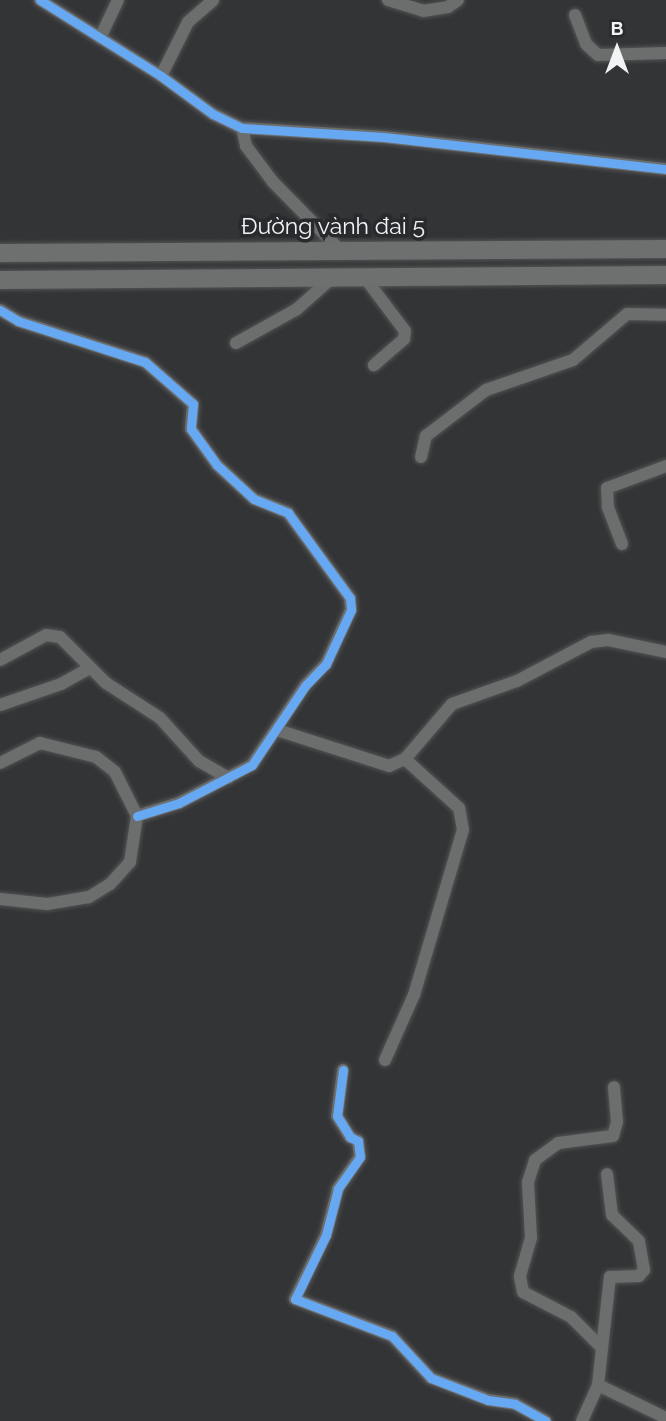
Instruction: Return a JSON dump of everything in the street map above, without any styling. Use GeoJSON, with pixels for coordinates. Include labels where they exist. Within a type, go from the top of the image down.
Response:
{"type":"FeatureCollection","features":[{"type":"Feature","properties":{"kind":"main road","name":"Đường vành đai 5"},"geometry":{"type":"LineString","coordinates":[[0,253],[666,249]]}},
{"type":"Feature","properties":{"kind":"main road"},"geometry":{"type":"LineString","coordinates":[[0,280],[666,275]]}},
{"type":"Feature","properties":{"kind":"street"},"geometry":{"type":"LineString","coordinates":[[40,0],[162,76],[213,114],[242,128],[384,137],[666,169]]}},
{"type":"Feature","properties":{"kind":"street"},"geometry":{"type":"LineString","coordinates":[[100,38],[118,0]]}},
{"type":"Feature","properties":{"kind":"street"},"geometry":{"type":"LineString","coordinates":[[162,76],[188,22],[213,0]]}},
{"type":"Feature","properties":{"kind":"street"},"geometry":{"type":"LineString","coordinates":[[388,0],[423,11],[447,7],[458,0]]}},
{"type":"Feature","properties":{"kind":"street"},"geometry":{"type":"LineString","coordinates":[[575,15],[586,44],[598,55],[666,53]]}},
{"type":"Feature","properties":{"kind":"street"},"geometry":{"type":"LineString","coordinates":[[242,128],[247,146],[273,182],[341,251]]}},
{"type":"Feature","properties":{"kind":"street"},"geometry":{"type":"LineString","coordinates":[[236,343],[297,309],[332,278]]}},
{"type":"Feature","properties":{"kind":"street"},"geometry":{"type":"LineString","coordinates":[[365,278],[405,331],[404,339],[374,365]]}},
{"type":"Feature","properties":{"kind":"street"},"geometry":{"type":"LineString","coordinates":[[0,310],[18,321],[145,362],[193,404],[191,429],[216,465],[254,499],[288,513],[326,559],[350,598],[351,610],[326,664],[305,685],[253,765],[170,806],[137,816]]}},
{"type":"Feature","properties":{"kind":"street"},"geometry":{"type":"LineString","coordinates":[[421,457],[426,436],[486,390],[566,363],[628,314],[666,316]]}},
{"type":"Feature","properties":{"kind":"street"},"geometry":{"type":"LineString","coordinates":[[622,544],[608,507],[607,488],[666,466]]}},
{"type":"Feature","properties":{"kind":"street"},"geometry":{"type":"LineString","coordinates":[[0,660],[54,634],[90,668],[160,718],[199,761],[228,778]]}},
{"type":"Feature","properties":{"kind":"street"},"geometry":{"type":"LineString","coordinates":[[277,730],[377,764],[405,759],[452,704],[517,681],[591,642],[608,640],[666,652]]}},
{"type":"Feature","properties":{"kind":"street"},"geometry":{"type":"LineString","coordinates":[[0,705],[61,684],[90,668]]}},
{"type":"Feature","properties":{"kind":"street"},"geometry":{"type":"LineString","coordinates":[[0,763],[40,743],[96,757],[115,772],[137,816],[130,862],[110,884],[89,897],[47,904],[0,899]]}},
{"type":"Feature","properties":{"kind":"street"},"geometry":{"type":"LineString","coordinates":[[385,1060],[414,995],[463,830],[459,808],[405,759]]}},
{"type":"Feature","properties":{"kind":"street"},"geometry":{"type":"LineString","coordinates":[[342,1070],[337,1116],[349,1137],[358,1141],[360,1157],[338,1189],[326,1235],[295,1299],[392,1336],[432,1378],[488,1400],[515,1404],[546,1421]]}},
{"type":"Feature","properties":{"kind":"street"},"geometry":{"type":"LineString","coordinates":[[600,1346],[571,1317],[529,1297],[520,1285],[520,1276],[531,1238],[528,1182],[536,1160],[558,1143],[613,1136],[617,1122],[614,1087]]}},
{"type":"Feature","properties":{"kind":"street"},"geometry":{"type":"LineString","coordinates":[[582,1421],[598,1385],[600,1346],[610,1277],[639,1276],[644,1270],[639,1241],[612,1215],[607,1174]]}},
{"type":"Feature","properties":{"kind":"street"},"geometry":{"type":"LineString","coordinates":[[598,1385],[666,1418]]}},
{"type":"Feature","properties":{"kind":"cycle path"},"geometry":{"type":"LineString","coordinates":[[40,0],[161,76],[213,114],[242,128],[384,137],[666,169]]}},
{"type":"Feature","properties":{"kind":"cycle path"},"geometry":{"type":"LineString","coordinates":[[0,310],[18,321],[145,362],[193,404],[191,429],[217,465],[254,499],[288,513],[350,598],[351,610],[326,664],[305,686],[252,765],[179,803],[137,816]]}},
{"type":"Feature","properties":{"kind":"cycle path"},"geometry":{"type":"LineString","coordinates":[[343,1070],[337,1116],[350,1137],[358,1141],[360,1157],[338,1189],[326,1235],[295,1299],[392,1336],[431,1378],[488,1400],[515,1404],[546,1421]]}}]}
